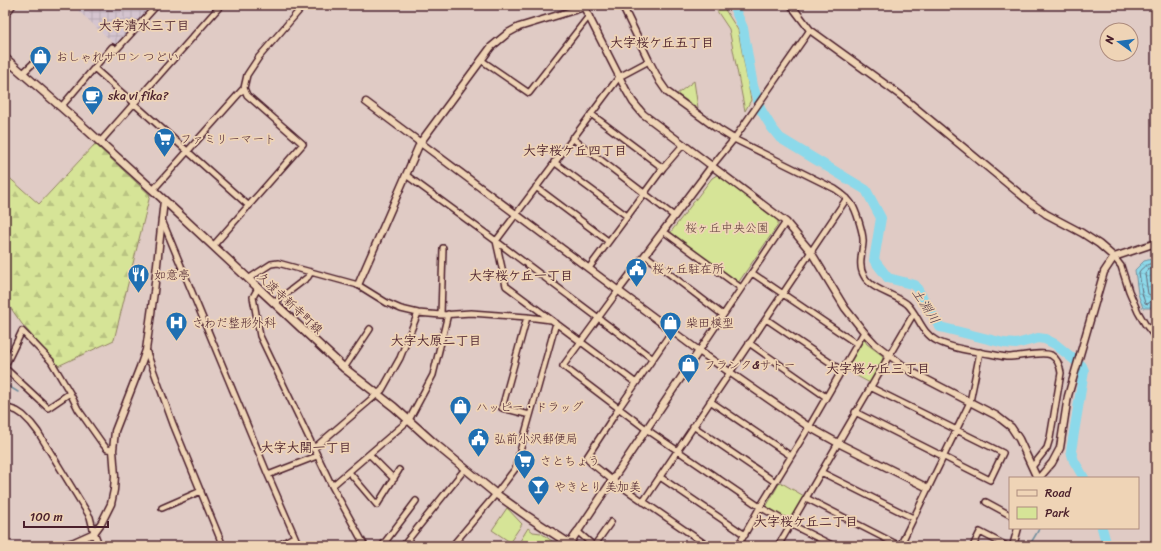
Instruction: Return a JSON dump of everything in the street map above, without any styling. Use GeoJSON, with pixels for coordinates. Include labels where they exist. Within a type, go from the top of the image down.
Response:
{"type":"FeatureCollection","features":[{"type":"Feature","properties":{"kind":"main road","name":"久渡寺新寺町線"},"geometry":{"type":"LineString","coordinates":[[5,58],[61,106],[164,200],[344,368],[394,406],[434,443],[496,494],[572,545]]}},
{"type":"Feature","properties":{"kind":"street"},"geometry":{"type":"LineString","coordinates":[[5,16],[13,5]]}},
{"type":"Feature","properties":{"kind":"street"},"geometry":{"type":"LineString","coordinates":[[61,106],[112,47],[116,50],[157,5]]}},
{"type":"Feature","properties":{"kind":"street"},"geometry":{"type":"LineString","coordinates":[[100,142],[221,5]]}},
{"type":"Feature","properties":{"kind":"street"},"geometry":{"type":"LineString","coordinates":[[153,190],[244,88],[247,75],[259,57],[304,5]]}},
{"type":"Feature","properties":{"kind":"street"},"geometry":{"type":"LineString","coordinates":[[358,285],[420,143],[481,60],[499,40],[519,27],[591,5]]}},
{"type":"Feature","properties":{"kind":"street"},"geometry":{"type":"LineString","coordinates":[[622,5],[649,61],[667,92],[734,139],[835,189],[853,204],[863,236],[861,270],[864,277],[870,284],[905,302],[914,313],[924,330],[936,340],[947,345],[1007,357],[1045,354],[1057,360],[1061,373],[1050,438],[1047,448],[1032,467]]}},
{"type":"Feature","properties":{"kind":"street"},"geometry":{"type":"LineString","coordinates":[[791,5],[810,30],[900,95],[1041,211],[1082,233],[1099,244],[1114,257],[1122,266],[1129,291],[1138,312],[1156,338]]}},
{"type":"Feature","properties":{"kind":"street"},"geometry":{"type":"LineString","coordinates":[[584,6],[619,77],[633,102],[643,114],[682,145],[786,222],[811,252],[845,308],[875,344],[910,371],[997,416],[1011,427],[1019,439],[1037,477]]}},
{"type":"Feature","properties":{"kind":"street"},"geometry":{"type":"LineString","coordinates":[[481,60],[529,93],[589,16]]}},
{"type":"Feature","properties":{"kind":"street"},"geometry":{"type":"LineString","coordinates":[[810,30],[734,139],[674,216],[563,366],[646,429],[760,507],[834,546]]}},
{"type":"Feature","properties":{"kind":"street"},"geometry":{"type":"LineString","coordinates":[[23,73],[44,53]]}},
{"type":"Feature","properties":{"kind":"street"},"geometry":{"type":"LineString","coordinates":[[636,384],[581,341],[506,286],[496,240],[619,77],[649,61]]}},
{"type":"Feature","properties":{"kind":"street"},"geometry":{"type":"LineString","coordinates":[[5,73],[12,63]]}},
{"type":"Feature","properties":{"kind":"street"},"geometry":{"type":"LineString","coordinates":[[94,68],[249,206]]}},
{"type":"Feature","properties":{"kind":"street"},"geometry":{"type":"LineString","coordinates":[[213,246],[303,144],[247,95],[244,88]]}},
{"type":"Feature","properties":{"kind":"street"},"geometry":{"type":"LineString","coordinates":[[366,102],[698,351],[808,426],[838,443],[928,488]]}},
{"type":"Feature","properties":{"kind":"street"},"geometry":{"type":"LineString","coordinates":[[591,114],[663,168]]}},
{"type":"Feature","properties":{"kind":"street"},"geometry":{"type":"LineString","coordinates":[[572,138],[674,216]]}},
{"type":"Feature","properties":{"kind":"street"},"geometry":{"type":"LineString","coordinates":[[589,268],[644,192],[682,145]]}},
{"type":"Feature","properties":{"kind":"street"},"geometry":{"type":"LineString","coordinates":[[554,162],[627,216]]}},
{"type":"Feature","properties":{"kind":"street"},"geometry":{"type":"LineString","coordinates":[[406,175],[496,240],[653,359]]}},
{"type":"Feature","properties":{"kind":"street"},"geometry":{"type":"LineString","coordinates":[[536,187],[608,241]]}},
{"type":"Feature","properties":{"kind":"street"},"geometry":{"type":"LineString","coordinates":[[643,502],[847,198]]}},
{"type":"Feature","properties":{"kind":"street"},"geometry":{"type":"LineString","coordinates":[[59,546],[74,542],[94,533],[102,522],[111,504],[115,476],[113,450],[116,431],[146,350],[164,200]]}},
{"type":"Feature","properties":{"kind":"street"},"geometry":{"type":"LineString","coordinates":[[162,219],[299,546]]}},
{"type":"Feature","properties":{"kind":"street"},"geometry":{"type":"LineString","coordinates":[[572,545],[578,531],[786,222]]}},
{"type":"Feature","properties":{"kind":"street"},"geometry":{"type":"LineString","coordinates":[[663,231],[741,288]]}},
{"type":"Feature","properties":{"kind":"street"},"geometry":{"type":"LineString","coordinates":[[1039,477],[1052,462],[1060,448],[1068,396],[1104,272],[1114,257],[1156,243]]}},
{"type":"Feature","properties":{"kind":"street"},"geometry":{"type":"LineString","coordinates":[[441,315],[443,248]]}},
{"type":"Feature","properties":{"kind":"street"},"geometry":{"type":"LineString","coordinates":[[645,255],[723,315]]}},
{"type":"Feature","properties":{"kind":"street"},"geometry":{"type":"LineString","coordinates":[[248,279],[271,264],[278,263],[358,285],[387,303],[401,309],[418,313],[441,315],[471,313],[527,316],[554,321]]}},
{"type":"Feature","properties":{"kind":"street"},"geometry":{"type":"LineString","coordinates":[[274,303],[308,277],[311,272]]}},
{"type":"Feature","properties":{"kind":"street"},"geometry":{"type":"LineString","coordinates":[[752,273],[857,344]]}},
{"type":"Feature","properties":{"kind":"street"},"geometry":{"type":"LineString","coordinates":[[258,288],[253,297],[260,336],[313,449],[365,546]]}},
{"type":"Feature","properties":{"kind":"street"},"geometry":{"type":"LineString","coordinates":[[313,449],[382,390],[400,358],[418,313]]}},
{"type":"Feature","properties":{"kind":"street"},"geometry":{"type":"LineString","coordinates":[[778,546],[914,313]]}},
{"type":"Feature","properties":{"kind":"street"},"geometry":{"type":"LineString","coordinates":[[332,486],[409,420],[433,375],[448,314]]}},
{"type":"Feature","properties":{"kind":"street"},"geometry":{"type":"LineString","coordinates":[[527,316],[502,408],[530,415]]}},
{"type":"Feature","properties":{"kind":"street"},"geometry":{"type":"LineString","coordinates":[[766,319],[841,370]]}},
{"type":"Feature","properties":{"kind":"street"},"geometry":{"type":"LineString","coordinates":[[452,546],[515,469],[554,321]]}},
{"type":"Feature","properties":{"kind":"street"},"geometry":{"type":"LineString","coordinates":[[344,368],[370,330]]}},
{"type":"Feature","properties":{"kind":"street"},"geometry":{"type":"LineString","coordinates":[[70,393],[48,408],[5,367],[22,331],[51,361],[70,393],[78,410],[107,449],[113,450]]}},
{"type":"Feature","properties":{"kind":"street"},"geometry":{"type":"LineString","coordinates":[[672,331],[587,457],[591,463],[612,480],[708,546]]}},
{"type":"Feature","properties":{"kind":"street"},"geometry":{"type":"LineString","coordinates":[[738,546],[864,332]]}},
{"type":"Feature","properties":{"kind":"street"},"geometry":{"type":"LineString","coordinates":[[749,343],[826,397]]}},
{"type":"Feature","properties":{"kind":"street"},"geometry":{"type":"LineString","coordinates":[[146,350],[173,424],[223,546]]}},
{"type":"Feature","properties":{"kind":"street"},"geometry":{"type":"LineString","coordinates":[[806,498],[900,546],[970,402],[980,352]]}},
{"type":"Feature","properties":{"kind":"street"},"geometry":{"type":"LineString","coordinates":[[855,412],[990,480],[1003,453],[870,387]]}},
{"type":"Feature","properties":{"kind":"street"},"geometry":{"type":"LineString","coordinates":[[710,402],[791,456]]}},
{"type":"Feature","properties":{"kind":"street"},"geometry":{"type":"LineString","coordinates":[[5,408],[23,415],[38,432],[90,517],[99,546]]}},
{"type":"Feature","properties":{"kind":"street"},"geometry":{"type":"LineString","coordinates":[[693,426],[775,482]]}},
{"type":"Feature","properties":{"kind":"street"},"geometry":{"type":"LineString","coordinates":[[370,455],[394,479]]}},
{"type":"Feature","properties":{"kind":"street"},"geometry":{"type":"LineString","coordinates":[[268,475],[317,456]]}},
{"type":"Feature","properties":{"kind":"street"},"geometry":{"type":"LineString","coordinates":[[403,546],[465,469]]}},
{"type":"Feature","properties":{"kind":"street"},"geometry":{"type":"LineString","coordinates":[[349,472],[377,504],[399,470]]}},
{"type":"Feature","properties":{"kind":"street"},"geometry":{"type":"LineString","coordinates":[[821,472],[913,518]]}},
{"type":"Feature","properties":{"kind":"street"},"geometry":{"type":"LineString","coordinates":[[660,477],[745,535]]}},
{"type":"Feature","properties":{"kind":"street"},"geometry":{"type":"LineString","coordinates":[[162,508],[201,492]]}},
{"type":"Feature","properties":{"kind":"street"},"geometry":{"type":"LineString","coordinates":[[382,546],[416,501]]}},
{"type":"Feature","properties":{"kind":"street"},"geometry":{"type":"LineString","coordinates":[[986,502],[1009,514]]}},
{"type":"Feature","properties":{"kind":"street"},"geometry":{"type":"LineString","coordinates":[[578,531],[594,546],[611,522]]}},
{"type":"Feature","properties":{"kind":"street"},"geometry":{"type":"LineString","coordinates":[[1013,546],[1018,529]]}},
{"type":"Feature","properties":{"kind":"street"},"geometry":{"type":"LineString","coordinates":[[973,546],[980,532],[1007,546]]}},
{"type":"Feature","properties":{"kind":"street"},"geometry":{"type":"LineString","coordinates":[[277,546],[294,537]]}},
{"type":"Feature","properties":{"kind":"shaded area"},"geometry":{"type":"Polygon","coordinates":[[[154,5],[117,46],[73,6],[154,5]]]}},
{"type":"Feature","properties":{"kind":"shaded area"},"geometry":{"type":"Polygon","coordinates":[[[92,539],[95,546],[74,546],[92,539]]]}},
{"type":"Feature","properties":{"kind":"green space"},"geometry":{"type":"Polygon","coordinates":[[[713,5],[722,5],[738,30],[751,100],[745,111],[729,29],[713,5]]]}},
{"type":"Feature","properties":{"kind":"green space"},"geometry":{"type":"Polygon","coordinates":[[[694,81],[698,108],[677,94],[694,81]]]}},
{"type":"Feature","properties":{"kind":"green space"},"geometry":{"type":"Polygon","coordinates":[[[95,144],[150,195],[114,340],[58,366],[22,324],[5,300],[5,174],[39,204],[95,144]]]}},
{"type":"Feature","properties":{"kind":"green space","name":"桜ヶ丘中央公園"},"geometry":{"type":"Polygon","coordinates":[[[717,175],[778,218],[778,225],[738,283],[670,233],[712,178],[717,175]]]}},
{"type":"Feature","properties":{"kind":"green space"},"geometry":{"type":"Polygon","coordinates":[[[864,339],[867,344],[883,356],[882,362],[870,383],[846,370],[864,339]]]}},
{"type":"Feature","properties":{"kind":"green space"},"geometry":{"type":"Polygon","coordinates":[[[780,482],[804,496],[789,521],[766,507],[780,482]]]}},
{"type":"Feature","properties":{"kind":"green space"},"geometry":{"type":"Polygon","coordinates":[[[507,508],[522,524],[510,542],[492,530],[507,508]]]}},
{"type":"Feature","properties":{"kind":"green space"},"geometry":{"type":"Polygon","coordinates":[[[528,528],[533,532],[541,533],[556,544],[555,546],[517,546],[528,528]]]}},
{"type":"Feature","properties":{"kind":"water"},"geometry":{"type":"Polygon","coordinates":[[[1152,259],[1156,260],[1156,301],[1151,308],[1143,308],[1138,294],[1135,270],[1144,261],[1152,259]]]}},
{"type":"Feature","properties":{"kind":"waterway","name":"土淵川"},"geometry":{"type":"LineString","coordinates":[[733,5],[743,28],[753,86],[761,110],[780,138],[866,190],[881,218],[874,260],[888,278],[915,285],[940,327],[1004,343],[1016,344],[1038,338],[1045,339],[1055,344],[1082,366],[1084,371],[1071,451],[1074,461],[1083,477]]}},
{"type":"Feature","properties":{"kind":"waterway"},"geometry":{"type":"LineString","coordinates":[[5,384],[18,392]]}},
{"type":"Feature","properties":{"kind":"waterway"},"geometry":{"type":"LineString","coordinates":[[1029,546],[1039,529]]}},
{"type":"Feature","properties":{"kind":"waterway","name":"土淵川"},"geometry":{"type":"LineString","coordinates":[[1102,529],[1107,546]]}},
{"type":"Feature","properties":{"kind":"place","name":"おしゃれサロン つどい"},"geometry":{"type":"Point","coordinates":[40,76]}},
{"type":"Feature","properties":{"kind":"place","name":"ska vi fika?"},"geometry":{"type":"Point","coordinates":[93,116]}},
{"type":"Feature","properties":{"kind":"place","name":"ファミリーマート"},"geometry":{"type":"Point","coordinates":[165,158]}},
{"type":"Feature","properties":{"kind":"place","name":"桜ヶ丘駐在所"},"geometry":{"type":"Point","coordinates":[637,288]}},
{"type":"Feature","properties":{"kind":"place","name":"如意亭"},"geometry":{"type":"Point","coordinates":[139,294]}},
{"type":"Feature","properties":{"kind":"place","name":"さわだ整形外科"},"geometry":{"type":"Point","coordinates":[176,342]}},
{"type":"Feature","properties":{"kind":"place","name":"柴田模型"},"geometry":{"type":"Point","coordinates":[670,342]}},
{"type":"Feature","properties":{"kind":"place","name":"フランク&サトー"},"geometry":{"type":"Point","coordinates":[689,384]}},
{"type":"Feature","properties":{"kind":"place","name":"ハッピー・ドラッグ"},"geometry":{"type":"Point","coordinates":[460,426]}},
{"type":"Feature","properties":{"kind":"place","name":"弘前小沢郵便局"},"geometry":{"type":"Point","coordinates":[478,458]}},
{"type":"Feature","properties":{"kind":"place","name":"さとちょう"},"geometry":{"type":"Point","coordinates":[524,480]}},
{"type":"Feature","properties":{"kind":"place","name":"やきとり 美加美"},"geometry":{"type":"Point","coordinates":[539,506]}},
{"type":"Feature","properties":{"kind":"district","name":"大字清水三丁目"},"geometry":{"type":"Point","coordinates":[144,25]}},
{"type":"Feature","properties":{"kind":"district","name":"大字桜ケ丘五丁目"},"geometry":{"type":"Point","coordinates":[662,42]}},
{"type":"Feature","properties":{"kind":"district","name":"大字桜ケ丘四丁目"},"geometry":{"type":"Point","coordinates":[575,150]}},
{"type":"Feature","properties":{"kind":"district","name":"大字桜ケ丘一丁目"},"geometry":{"type":"Point","coordinates":[521,275]}},
{"type":"Feature","properties":{"kind":"district","name":"大字大原二丁目"},"geometry":{"type":"Point","coordinates":[436,340]}},
{"type":"Feature","properties":{"kind":"district","name":"大字桜ケ丘三丁目"},"geometry":{"type":"Point","coordinates":[878,368]}},
{"type":"Feature","properties":{"kind":"district","name":"大字大開一丁目"},"geometry":{"type":"Point","coordinates":[306,447]}},
{"type":"Feature","properties":{"kind":"district","name":"大字桜ケ丘二丁目"},"geometry":{"type":"Point","coordinates":[806,521]}}]}
